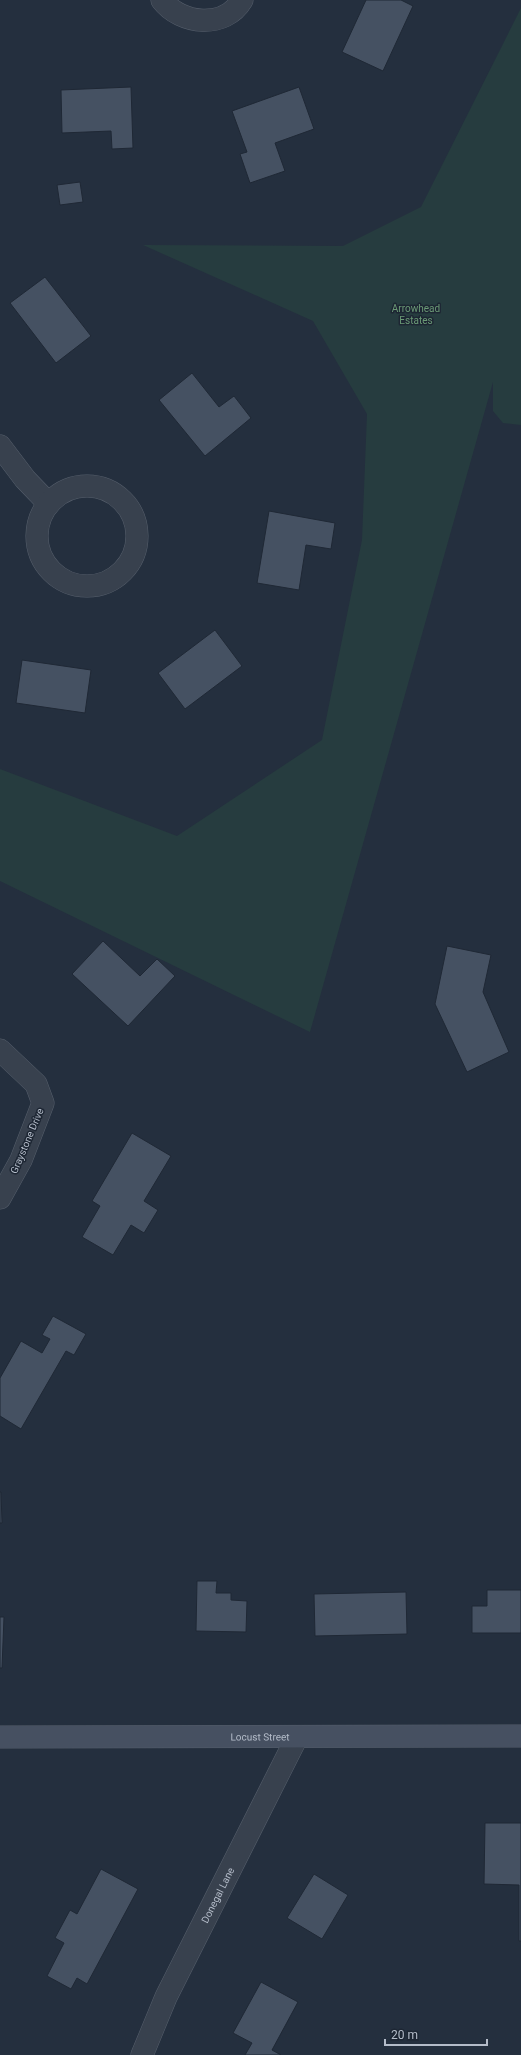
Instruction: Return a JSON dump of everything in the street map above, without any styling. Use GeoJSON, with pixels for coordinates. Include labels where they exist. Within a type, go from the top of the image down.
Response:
{"type":"FeatureCollection","features":[{"type":"Feature","properties":{"kind":"main road","name":"Locust Street"},"geometry":{"type":"LineString","coordinates":[[0,1737],[521,1736]]}},
{"type":"Feature","properties":{"kind":"street"},"geometry":{"type":"LineString","coordinates":[[162,0],[168,7],[181,16],[196,21],[213,20],[228,14],[242,0]]}},
{"type":"Feature","properties":{"kind":"street"},"geometry":{"type":"LineString","coordinates":[[0,446],[21,474],[48,503]]}},
{"type":"Feature","properties":{"kind":"street"},"geometry":{"type":"LineString","coordinates":[[79,486],[97,487],[114,493],[123,501],[135,522],[136,546],[126,568],[117,576],[97,585],[74,585],[54,574],[46,566],[37,546],[38,523],[48,503],[57,495],[79,486]]}},
{"type":"Feature","properties":{"kind":"street","name":"Graystone Drive"},"geometry":{"type":"LineString","coordinates":[[0,1050],[36,1084],[43,1103],[21,1160],[0,1198]]}},
{"type":"Feature","properties":{"kind":"street","name":"Donegal Lane"},"geometry":{"type":"LineString","coordinates":[[142,2055],[166,1997],[297,1737]]}},
{"type":"Feature","properties":{"kind":"green space","name":"Arrowhead Estates"},"geometry":{"type":"Polygon","coordinates":[[[521,8],[521,425],[503,423],[493,411],[493,382],[310,1032],[0,881],[0,769],[177,836],[322,740],[362,540],[367,414],[313,321],[143,245],[343,246],[421,207],[521,8]]]}},
{"type":"Feature","properties":{"kind":"building"},"geometry":{"type":"Polygon","coordinates":[[[366,0],[401,0],[413,6],[383,71],[342,52],[366,0]]]}},
{"type":"Feature","properties":{"kind":"building"},"geometry":{"type":"Polygon","coordinates":[[[131,87],[133,148],[112,149],[111,131],[62,133],[61,90],[131,87]]]}},
{"type":"Feature","properties":{"kind":"building"},"geometry":{"type":"Polygon","coordinates":[[[299,87],[314,129],[275,143],[285,171],[250,183],[240,154],[247,152],[232,111],[299,87]]]}},
{"type":"Feature","properties":{"kind":"building"},"geometry":{"type":"Polygon","coordinates":[[[80,182],[83,202],[60,205],[57,185],[80,182]]]}},
{"type":"Feature","properties":{"kind":"building"},"geometry":{"type":"Polygon","coordinates":[[[45,277],[91,336],[56,363],[10,303],[45,277]]]}},
{"type":"Feature","properties":{"kind":"building"},"geometry":{"type":"Polygon","coordinates":[[[192,373],[219,407],[234,396],[251,418],[205,456],[159,400],[192,373]]]}},
{"type":"Feature","properties":{"kind":"building"},"geometry":{"type":"Polygon","coordinates":[[[269,511],[335,523],[331,549],[306,545],[299,590],[257,583],[269,511]]]}},
{"type":"Feature","properties":{"kind":"building"},"geometry":{"type":"Polygon","coordinates":[[[215,630],[242,666],[185,709],[158,673],[215,630]]]}},
{"type":"Feature","properties":{"kind":"building"},"geometry":{"type":"Polygon","coordinates":[[[22,660],[91,670],[85,713],[16,703],[22,660]]]}},
{"type":"Feature","properties":{"kind":"building"},"geometry":{"type":"Polygon","coordinates":[[[103,941],[140,976],[157,959],[175,976],[128,1026],[72,974],[103,941]]]}},
{"type":"Feature","properties":{"kind":"building"},"geometry":{"type":"Polygon","coordinates":[[[447,946],[491,955],[483,992],[509,1052],[467,1072],[435,1004],[447,946]]]}},
{"type":"Feature","properties":{"kind":"building"},"geometry":{"type":"Polygon","coordinates":[[[132,1133],[171,1156],[144,1201],[158,1210],[144,1233],[131,1225],[113,1255],[82,1237],[100,1206],[92,1201],[132,1133]]]}},
{"type":"Feature","properties":{"kind":"building"},"geometry":{"type":"Polygon","coordinates":[[[53,1316],[86,1334],[74,1355],[66,1351],[21,1429],[0,1416],[0,1378],[21,1341],[42,1353],[50,1339],[42,1335],[53,1316]]]}},
{"type":"Feature","properties":{"kind":"building"},"geometry":{"type":"Polygon","coordinates":[[[1,1492],[2,1523],[0,1523],[1,1492]]]}},
{"type":"Feature","properties":{"kind":"building"},"geometry":{"type":"Polygon","coordinates":[[[197,1581],[217,1581],[216,1593],[231,1593],[231,1600],[247,1601],[246,1632],[196,1631],[197,1581]]]}},
{"type":"Feature","properties":{"kind":"building"},"geometry":{"type":"Polygon","coordinates":[[[487,1590],[521,1590],[521,1633],[472,1633],[472,1606],[487,1606],[487,1590]]]}},
{"type":"Feature","properties":{"kind":"building"},"geometry":{"type":"Polygon","coordinates":[[[406,1592],[407,1634],[315,1636],[314,1594],[406,1592]]]}},
{"type":"Feature","properties":{"kind":"building"},"geometry":{"type":"Polygon","coordinates":[[[0,1617],[4,1617],[2,1668],[0,1668],[0,1617]]]}},
{"type":"Feature","properties":{"kind":"building"},"geometry":{"type":"Polygon","coordinates":[[[485,1823],[521,1823],[521,1941],[519,1941],[519,1885],[484,1884],[485,1823]]]}},
{"type":"Feature","properties":{"kind":"building"},"geometry":{"type":"Polygon","coordinates":[[[101,1869],[138,1889],[87,1984],[77,1978],[71,1989],[47,1976],[64,1943],[55,1938],[70,1910],[77,1914],[101,1869]]]}},
{"type":"Feature","properties":{"kind":"building"},"geometry":{"type":"Polygon","coordinates":[[[314,1874],[348,1895],[322,1939],[287,1918],[314,1874]]]}},
{"type":"Feature","properties":{"kind":"building"},"geometry":{"type":"Polygon","coordinates":[[[261,1982],[298,2002],[272,2050],[281,2055],[245,2055],[252,2043],[233,2033],[261,1982]]]}}]}
